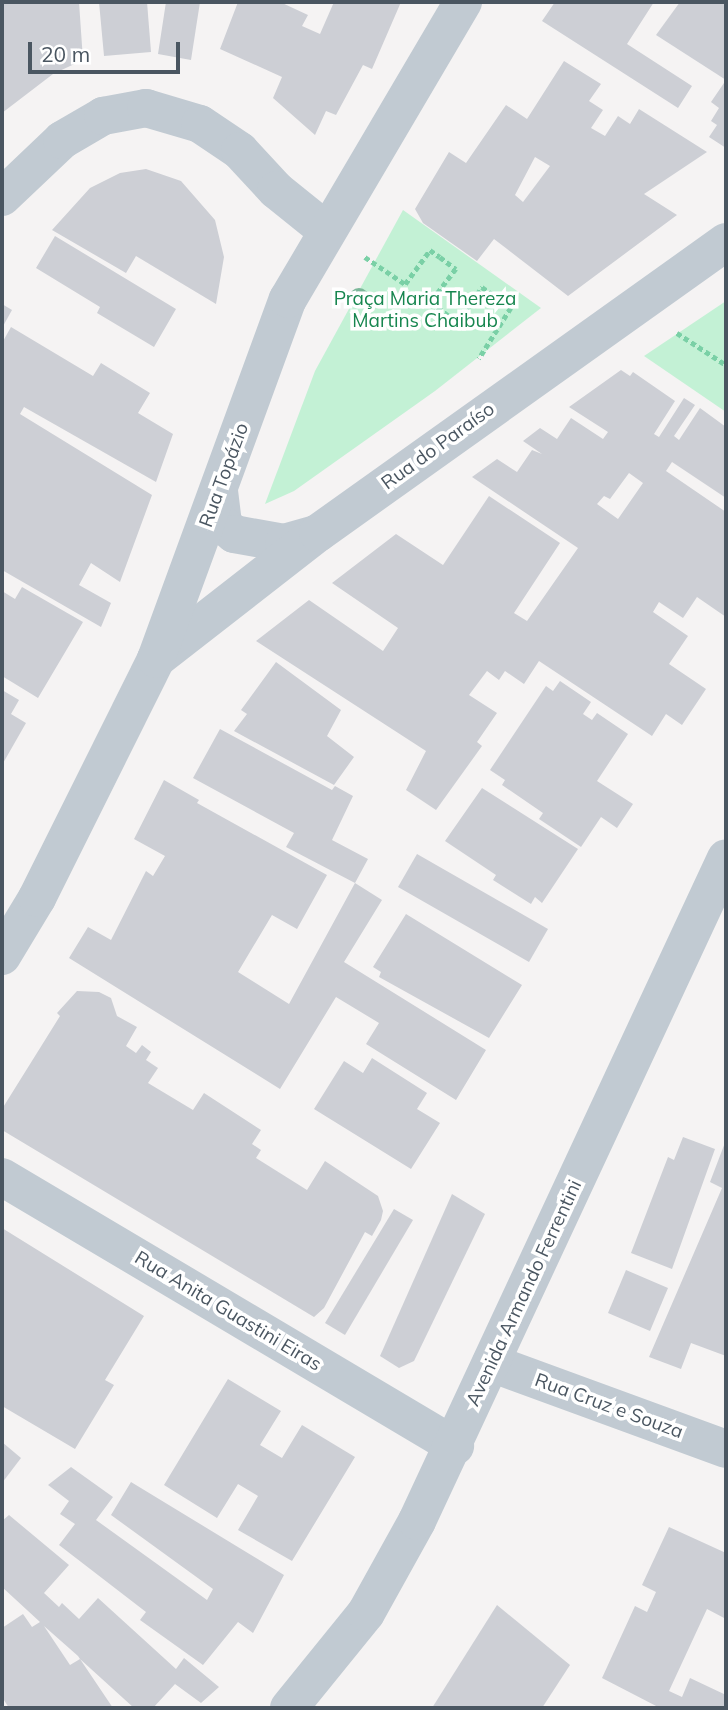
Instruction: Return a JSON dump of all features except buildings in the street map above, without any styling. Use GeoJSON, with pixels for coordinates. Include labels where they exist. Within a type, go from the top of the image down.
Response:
{"type":"FeatureCollection","features":[{"type":"Feature","properties":{"kind":"street","name":"Rua Topázio"},"geometry":{"type":"LineString","coordinates":[[2,956],[37,898],[156,659],[288,299],[463,2]]}},
{"type":"Feature","properties":{"kind":"street"},"geometry":{"type":"LineString","coordinates":[[2,197],[62,140],[103,116],[146,108],[200,124],[240,151],[276,190],[327,231]]}},
{"type":"Feature","properties":{"kind":"street","name":"Rua do Paraíso"},"geometry":{"type":"LineString","coordinates":[[156,659],[318,533],[726,242]]}},
{"type":"Feature","properties":{"kind":"street"},"geometry":{"type":"LineString","coordinates":[[219,491],[223,525],[234,534],[284,543],[318,533]]}},
{"type":"Feature","properties":{"kind":"street","name":"Avenida Armando Ferrentini"},"geometry":{"type":"LineString","coordinates":[[289,1708],[366,1613],[455,1446],[726,858]]}},
{"type":"Feature","properties":{"kind":"street","name":"Rua Anita Guastini Eiras"},"geometry":{"type":"LineString","coordinates":[[2,1177],[455,1446]]}},
{"type":"Feature","properties":{"kind":"street","name":"Rua Cruz e Souza"},"geometry":{"type":"LineString","coordinates":[[491,1363],[726,1449]]}},
{"type":"Feature","properties":{"kind":"path"},"geometry":{"type":"LineString","coordinates":[[365,257],[405,284],[430,250],[440,257],[456,269],[431,302],[457,322],[482,287],[511,308],[475,365]]}},
{"type":"Feature","properties":{"kind":"path"},"geometry":{"type":"LineString","coordinates":[[667,327],[726,365]]}},
{"type":"Feature","properties":{"kind":"green space","name":"Praça Maria Thereza Martins Chaibub"},"geometry":{"type":"Polygon","coordinates":[[[403,210],[541,308],[435,391],[294,491],[265,504],[315,371],[403,210]]]}},
{"type":"Feature","properties":{"kind":"green space"},"geometry":{"type":"Polygon","coordinates":[[[726,301],[726,412],[644,356],[726,301]]]}}]}
